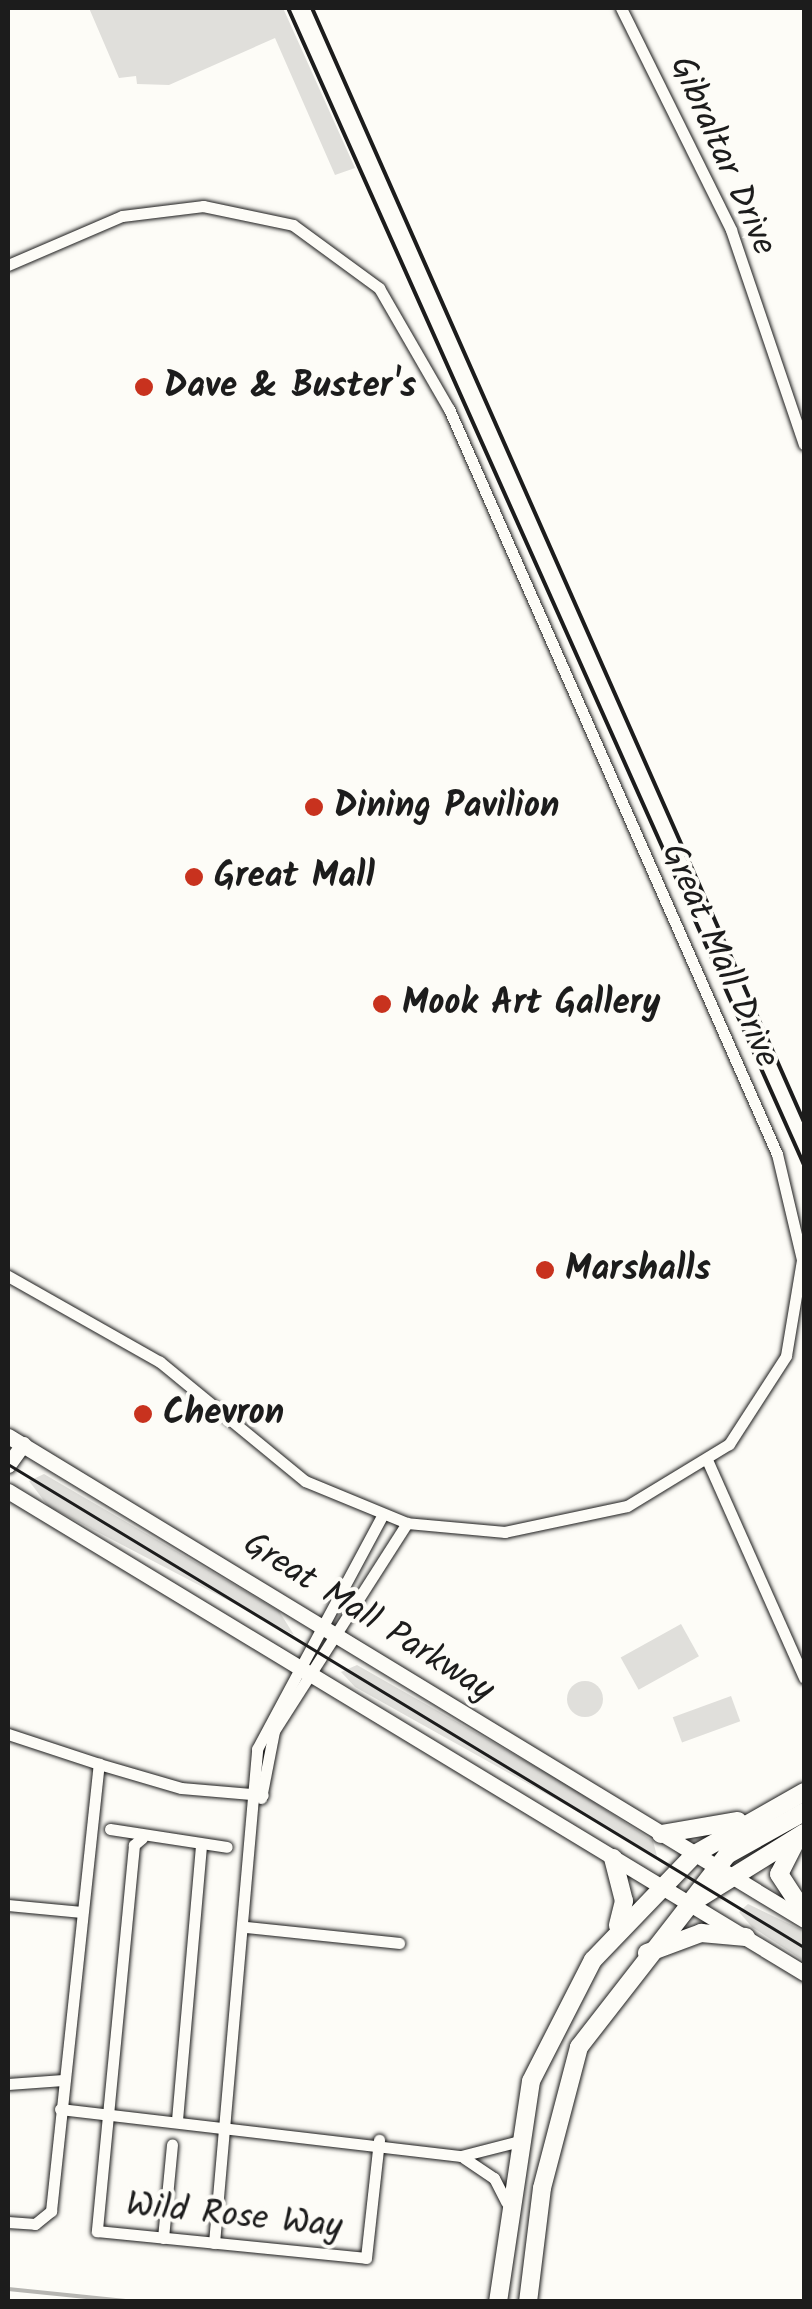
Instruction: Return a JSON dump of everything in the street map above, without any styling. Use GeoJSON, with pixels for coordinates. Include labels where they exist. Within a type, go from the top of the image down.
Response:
{"type":"FeatureCollection","features":[{"type":"Feature","properties":{"kind":"highway"},"geometry":{"type":"LineString","coordinates":[[498,2302],[506,2202],[516,2142],[558,2021],[616,1932],[658,1885],[694,1854],[748,1818],[804,1792]]}},
{"type":"Feature","properties":{"kind":"highway"},"geometry":{"type":"LineString","coordinates":[[528,2302],[542,2188],[579,2047],[642,1956],[691,1902],[713,1866],[804,1812]]}},
{"type":"Feature","properties":{"kind":"highway"},"geometry":{"type":"LineString","coordinates":[[661,1834],[748,1818]]}},
{"type":"Feature","properties":{"kind":"highway"},"geometry":{"type":"LineString","coordinates":[[691,1902],[802,1834]]}},
{"type":"Feature","properties":{"kind":"highway"},"geometry":{"type":"LineString","coordinates":[[802,1834],[780,1874],[804,1912]]}},
{"type":"Feature","properties":{"kind":"highway"},"geometry":{"type":"LineString","coordinates":[[613,1858],[624,1901],[616,1932]]}},
{"type":"Feature","properties":{"kind":"highway"},"geometry":{"type":"LineString","coordinates":[[642,1956],[701,1933],[746,1937]]}},
{"type":"Feature","properties":{"kind":"main road","name":"Great Mall Parkway"},"geometry":{"type":"LineString","coordinates":[[8,1436],[342,1633],[804,1920]]}},
{"type":"Feature","properties":{"kind":"main road"},"geometry":{"type":"LineString","coordinates":[[8,1465],[23,1444]]}},
{"type":"Feature","properties":{"kind":"main road"},"geometry":{"type":"LineString","coordinates":[[8,1491],[804,1973]]}},
{"type":"Feature","properties":{"kind":"street","name":"Gibraltar Drive"},"geometry":{"type":"LineString","coordinates":[[621,8],[730,230],[804,444]]}},
{"type":"Feature","properties":{"kind":"street","name":"Great Mall Drive"},"geometry":{"type":"LineString","coordinates":[[8,265],[138,212],[237,210],[343,253],[408,326],[797,1213],[801,1294],[786,1356],[761,1406],[708,1462],[642,1500],[554,1527],[478,1532],[382,1516],[305,1481],[160,1362],[8,1276]]}},
{"type":"Feature","properties":{"kind":"street"},"geometry":{"type":"LineString","coordinates":[[708,1462],[804,1678]]}},
{"type":"Feature","properties":{"kind":"street"},"geometry":{"type":"LineString","coordinates":[[214,2243],[247,1927],[256,1798],[274,1731],[322,1621],[382,1516]]}},
{"type":"Feature","properties":{"kind":"street"},"geometry":{"type":"LineString","coordinates":[[303,1670],[342,1633],[407,1523]]}},
{"type":"Feature","properties":{"kind":"street"},"geometry":{"type":"LineString","coordinates":[[8,1734],[181,1788],[256,1798]]}},
{"type":"Feature","properties":{"kind":"street"},"geometry":{"type":"LineString","coordinates":[[8,2222],[49,2216],[100,1764]]}},
{"type":"Feature","properties":{"kind":"street"},"geometry":{"type":"LineString","coordinates":[[110,1829],[142,1838],[227,1847]]}},
{"type":"Feature","properties":{"kind":"street"},"geometry":{"type":"LineString","coordinates":[[108,2113],[134,1844],[142,1838]]}},
{"type":"Feature","properties":{"kind":"street"},"geometry":{"type":"LineString","coordinates":[[177,2120],[201,1846]]}},
{"type":"Feature","properties":{"kind":"street"},"geometry":{"type":"LineString","coordinates":[[8,1906],[82,1912]]}},
{"type":"Feature","properties":{"kind":"street"},"geometry":{"type":"LineString","coordinates":[[247,1927],[400,1943]]}},
{"type":"Feature","properties":{"kind":"street"},"geometry":{"type":"LineString","coordinates":[[8,2084],[63,2080]]}},
{"type":"Feature","properties":{"kind":"street"},"geometry":{"type":"LineString","coordinates":[[60,2109],[379,2140],[460,2156],[494,2178],[506,2202]]}},
{"type":"Feature","properties":{"kind":"street","name":"Wild Rose Way"},"geometry":{"type":"LineString","coordinates":[[108,2113],[97,2231],[163,2238],[366,2258],[379,2140]]}},
{"type":"Feature","properties":{"kind":"street"},"geometry":{"type":"LineString","coordinates":[[460,2156],[516,2142]]}},
{"type":"Feature","properties":{"kind":"street"},"geometry":{"type":"LineString","coordinates":[[163,2238],[172,2144]]}},
{"type":"Feature","properties":{"kind":"shaded area"},"geometry":{"type":"Polygon","coordinates":[[[89,8],[283,8],[355,168],[335,175],[275,38],[169,85],[137,84],[136,76],[119,78],[89,8]]]}},
{"type":"Feature","properties":{"kind":"shaded area"},"geometry":{"type":"Polygon","coordinates":[[[44,1474],[279,1611],[294,1635],[48,1506],[29,1481],[44,1474]]]}},
{"type":"Feature","properties":{"kind":"shaded area"},"geometry":{"type":"Polygon","coordinates":[[[681,1624],[699,1656],[639,1690],[621,1657],[681,1624]]]}},
{"type":"Feature","properties":{"kind":"shaded area"},"geometry":{"type":"Polygon","coordinates":[[[357,1665],[568,1785],[653,1841],[657,1856],[355,1687],[341,1672],[357,1665]]]}},
{"type":"Feature","properties":{"kind":"shaded area"},"geometry":{"type":"Polygon","coordinates":[[[585,1681],[598,1686],[603,1699],[598,1712],[585,1717],[572,1712],[567,1699],[572,1686],[585,1681]]]}},
{"type":"Feature","properties":{"kind":"shaded area"},"geometry":{"type":"Polygon","coordinates":[[[731,1696],[740,1721],[682,1743],[673,1717],[731,1696]]]}},
{"type":"Feature","properties":{"kind":"shaded area"},"geometry":{"type":"Polygon","coordinates":[[[748,1904],[804,1931],[804,1961],[752,1927],[739,1912],[748,1904]]]}},
{"type":"Feature","properties":{"kind":"waterway"},"geometry":{"type":"LineString","coordinates":[[8,2289],[135,2302]]}},
{"type":"Feature","properties":{"kind":"tram line"},"geometry":{"type":"LineString","coordinates":[[8,1464],[804,1947]]}},
{"type":"Feature","properties":{"kind":"railway"},"geometry":{"type":"LineString","coordinates":[[288,8],[804,1165]]}},
{"type":"Feature","properties":{"kind":"railway"},"geometry":{"type":"LineString","coordinates":[[312,8],[804,1122]]}},
{"type":"Feature","properties":{"kind":"place","name":"Dave & Buster's"},"geometry":{"type":"Point","coordinates":[144,387]}},
{"type":"Feature","properties":{"kind":"place","name":"Dining Pavilion"},"geometry":{"type":"Point","coordinates":[314,807]}},
{"type":"Feature","properties":{"kind":"place","name":"Great Mall"},"geometry":{"type":"Point","coordinates":[194,877]}},
{"type":"Feature","properties":{"kind":"place","name":"Mook Art Gallery"},"geometry":{"type":"Point","coordinates":[382,1004]}},
{"type":"Feature","properties":{"kind":"place","name":"Marshalls"},"geometry":{"type":"Point","coordinates":[545,1270]}},
{"type":"Feature","properties":{"kind":"place","name":"Chevron"},"geometry":{"type":"Point","coordinates":[143,1414]}}]}
